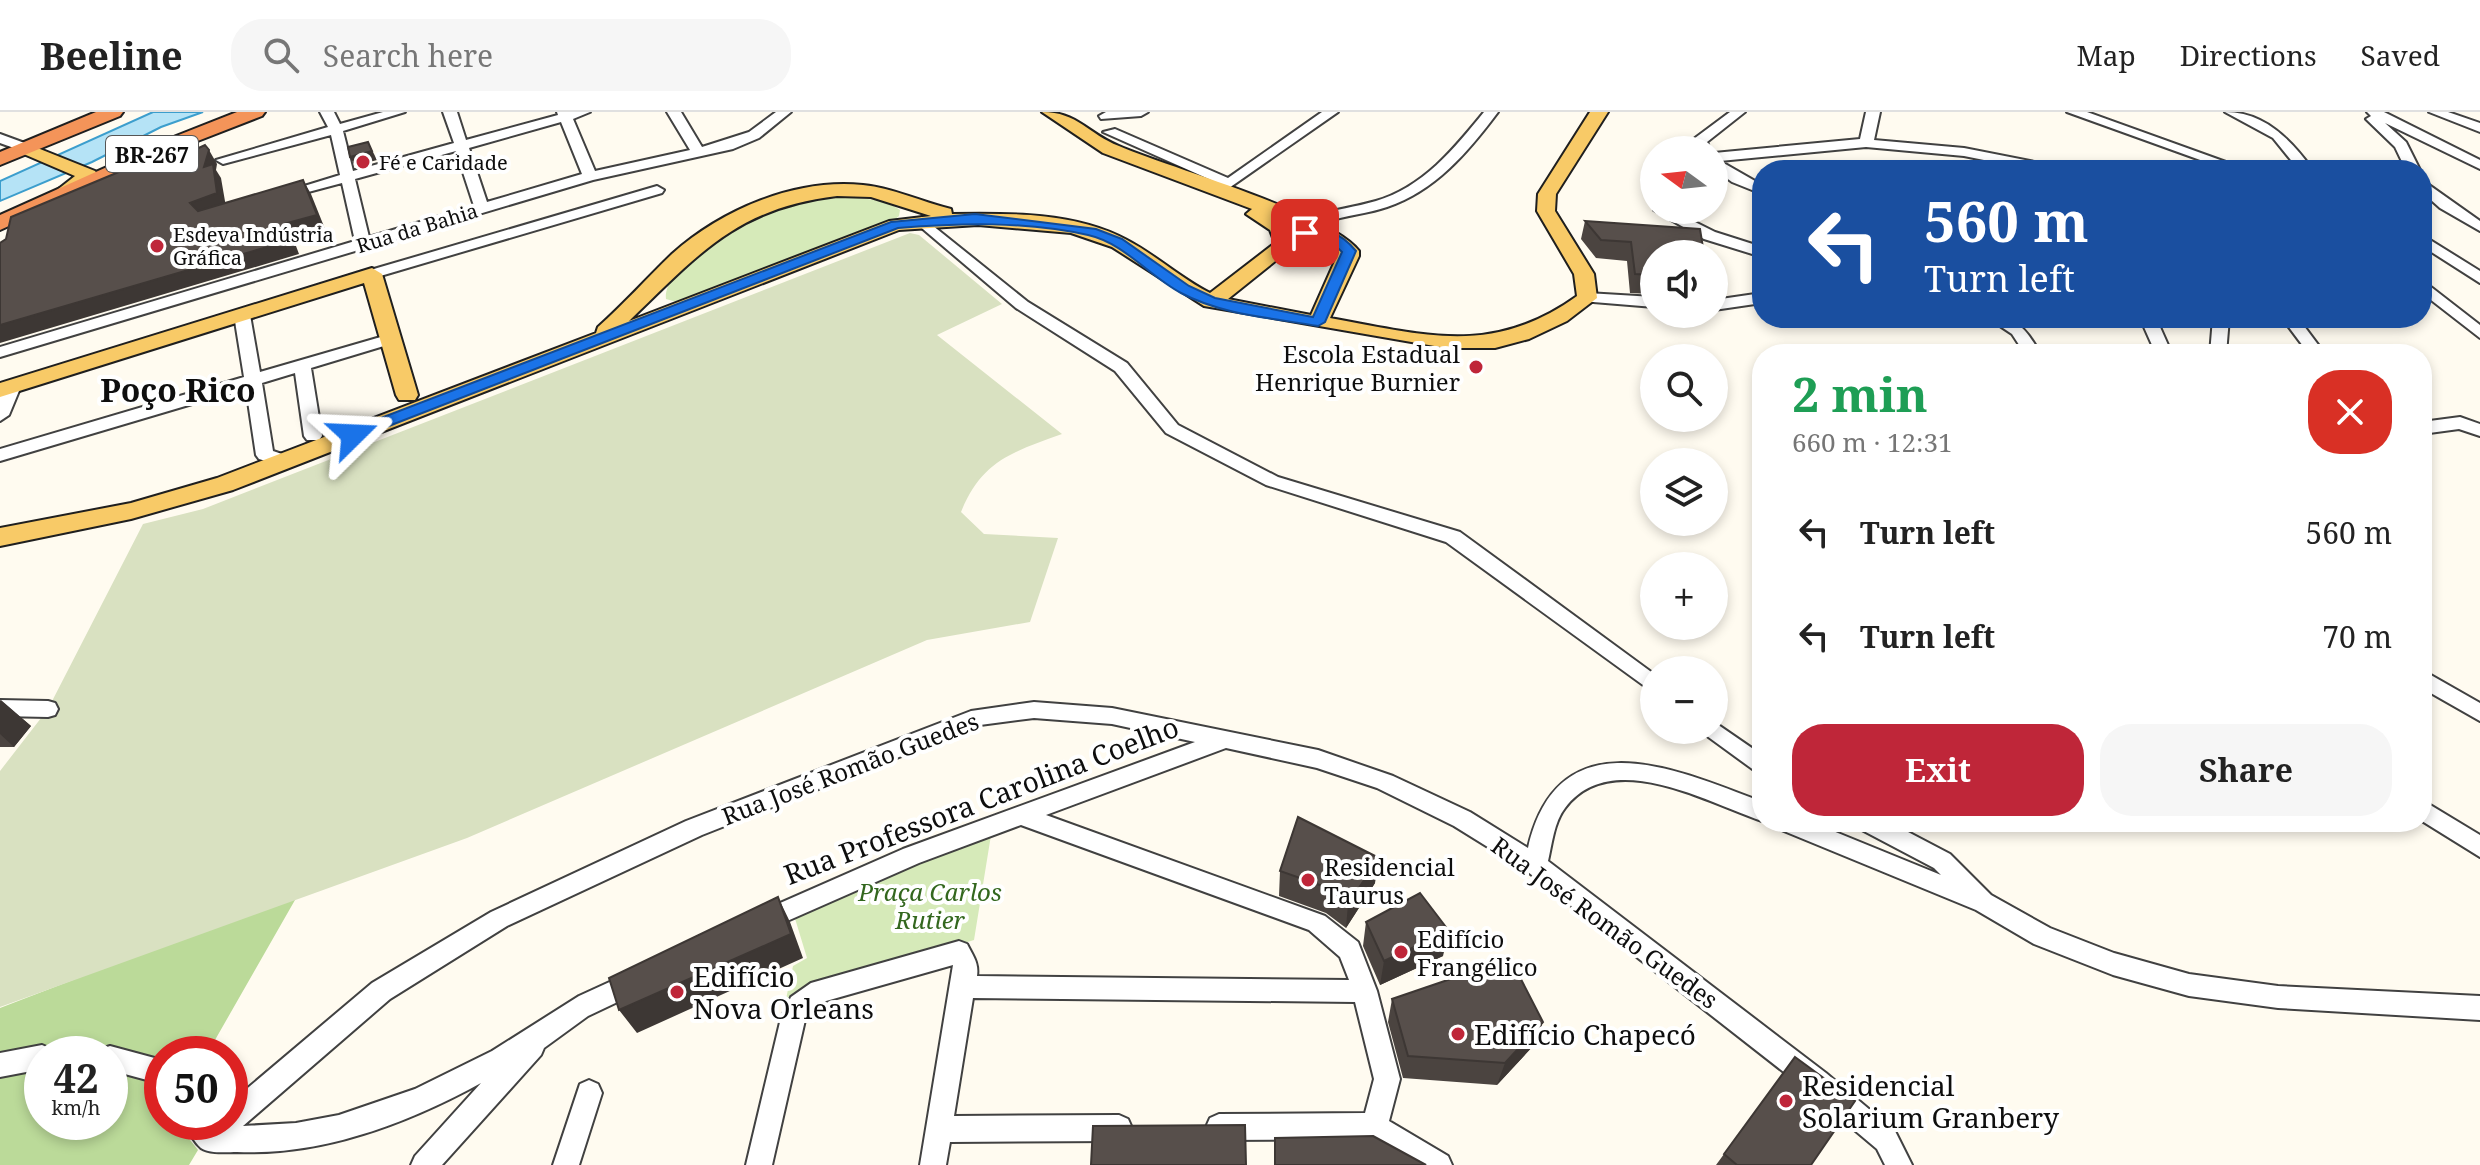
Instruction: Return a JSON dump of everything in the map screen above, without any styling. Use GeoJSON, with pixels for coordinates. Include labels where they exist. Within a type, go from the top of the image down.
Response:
{"type":"FeatureCollection","features":[{"type":"Feature","properties":{"kind":"highway","name":"BR-267"},"geometry":{"type":"LineString","coordinates":[[0,159],[30,150],[113,112]]}},
{"type":"Feature","properties":{"kind":"highway","name":"BR-267"},"geometry":{"type":"LineString","coordinates":[[0,223],[183,140],[255,112]]}},
{"type":"Feature","properties":{"kind":"main road"},"geometry":{"type":"LineString","coordinates":[[1033,112],[1095,153],[1339,241],[1349,251],[1318,322]]}},
{"type":"Feature","properties":{"kind":"main road"},"geometry":{"type":"LineString","coordinates":[[1051,112],[1109,149],[1275,217]]}},
{"type":"Feature","properties":{"kind":"main road"},"geometry":{"type":"LineString","coordinates":[[584,346],[611,326],[698,243],[725,225],[758,209],[813,193],[844,190],[877,193],[900,203],[975,218],[1092,231],[1118,242],[1184,289],[1211,302],[1420,339],[1457,343],[1494,340],[1539,329],[1563,317],[1587,298],[1584,274],[1546,211],[1547,194],[1599,112]]}},
{"type":"Feature","properties":{"kind":"main road","name":"BR-267"},"geometry":{"type":"LineString","coordinates":[[30,150],[89,175],[83,182],[51,200]]}},
{"type":"Feature","properties":{"kind":"main road"},"geometry":{"type":"LineString","coordinates":[[900,203],[929,226]]}},
{"type":"Feature","properties":{"kind":"main road"},"geometry":{"type":"LineString","coordinates":[[0,537],[170,501],[285,461],[890,227],[905,215],[900,203]]}},
{"type":"Feature","properties":{"kind":"main road"},"geometry":{"type":"LineString","coordinates":[[1275,217],[1285,243]]}},
{"type":"Feature","properties":{"kind":"main road"},"geometry":{"type":"LineString","coordinates":[[890,227],[929,226],[975,218]]}},
{"type":"Feature","properties":{"kind":"main road"},"geometry":{"type":"LineString","coordinates":[[1211,302],[1297,235],[1319,232]]}},
{"type":"Feature","properties":{"kind":"main road"},"geometry":{"type":"LineString","coordinates":[[372,274],[407,395],[397,411],[376,426]]}},
{"type":"Feature","properties":{"kind":"main road","name":"Rua da Bahia"},"geometry":{"type":"LineString","coordinates":[[6,388],[372,274]]}},
{"type":"Feature","properties":{"kind":"main road"},"geometry":{"type":"LineString","coordinates":[[649,290],[664,305],[679,310]]}},
{"type":"Feature","properties":{"kind":"main road"},"geometry":{"type":"LineString","coordinates":[[407,395],[429,401],[452,397]]}},
{"type":"Feature","properties":{"kind":"street"},"geometry":{"type":"LineString","coordinates":[[327,112],[336,129],[363,244]]}},
{"type":"Feature","properties":{"kind":"street"},"geometry":{"type":"LineString","coordinates":[[223,160],[398,112]]}},
{"type":"Feature","properties":{"kind":"street"},"geometry":{"type":"LineString","coordinates":[[450,112],[482,209]]}},
{"type":"Feature","properties":{"kind":"street"},"geometry":{"type":"LineString","coordinates":[[270,199],[565,114],[583,112]]}},
{"type":"Feature","properties":{"kind":"street"},"geometry":{"type":"LineString","coordinates":[[674,112],[698,152]]}},
{"type":"Feature","properties":{"kind":"street","name":"Rua da Bahia"},"geometry":{"type":"LineString","coordinates":[[0,352],[590,176],[728,146],[754,135],[784,112]]}},
{"type":"Feature","properties":{"kind":"street"},"geometry":{"type":"LineString","coordinates":[[1106,116],[1141,112]]}},
{"type":"Feature","properties":{"kind":"street"},"geometry":{"type":"LineString","coordinates":[[1110,132],[1229,184],[1331,112]]}},
{"type":"Feature","properties":{"kind":"street"},"geometry":{"type":"LineString","coordinates":[[1319,232],[1317,225],[1321,219],[1383,204],[1427,184],[1454,158],[1491,112]]}},
{"type":"Feature","properties":{"kind":"street"},"geometry":{"type":"LineString","coordinates":[[1707,136],[1738,112]]}},
{"type":"Feature","properties":{"kind":"street"},"geometry":{"type":"LineString","coordinates":[[1866,143],[1873,112]]}},
{"type":"Feature","properties":{"kind":"street"},"geometry":{"type":"LineString","coordinates":[[2074,112],[2212,160]]}},
{"type":"Feature","properties":{"kind":"street"},"geometry":{"type":"LineString","coordinates":[[2232,112],[2278,135],[2298,160]]}},
{"type":"Feature","properties":{"kind":"street"},"geometry":{"type":"LineString","coordinates":[[2363,112],[2401,145],[2408,160]]}},
{"type":"Feature","properties":{"kind":"street"},"geometry":{"type":"LineString","coordinates":[[2374,112],[2477,162]]}},
{"type":"Feature","properties":{"kind":"street"},"geometry":{"type":"LineString","coordinates":[[2436,112],[2480,128]]}},
{"type":"Feature","properties":{"kind":"street"},"geometry":{"type":"LineString","coordinates":[[565,114],[590,176]]}},
{"type":"Feature","properties":{"kind":"street"},"geometry":{"type":"LineString","coordinates":[[0,138],[30,150]]}},
{"type":"Feature","properties":{"kind":"street"},"geometry":{"type":"LineString","coordinates":[[1728,156],[1866,143],[1964,152],[2004,160]]}},
{"type":"Feature","properties":{"kind":"street"},"geometry":{"type":"LineString","coordinates":[[1728,173],[1752,186]]}},
{"type":"Feature","properties":{"kind":"street"},"geometry":{"type":"LineString","coordinates":[[1728,181],[1737,179]]}},
{"type":"Feature","properties":{"kind":"street","name":"Rua da Bahia"},"geometry":{"type":"LineString","coordinates":[[372,274],[657,190]]}},
{"type":"Feature","properties":{"kind":"street"},"geometry":{"type":"LineString","coordinates":[[2432,193],[2480,227]]}},
{"type":"Feature","properties":{"kind":"street"},"geometry":{"type":"LineString","coordinates":[[1683,224],[1724,243],[1752,250]]}},
{"type":"Feature","properties":{"kind":"street"},"geometry":{"type":"LineString","coordinates":[[929,226],[1022,305],[1121,367],[1172,429],[1272,481],[1453,537],[1640,675]]}},
{"type":"Feature","properties":{"kind":"street"},"geometry":{"type":"LineString","coordinates":[[2432,246],[2480,278]]}},
{"type":"Feature","properties":{"kind":"street"},"geometry":{"type":"LineString","coordinates":[[2432,293],[2480,333]]}},
{"type":"Feature","properties":{"kind":"street"},"geometry":{"type":"LineString","coordinates":[[1587,298],[1640,301]]}},
{"type":"Feature","properties":{"kind":"street"},"geometry":{"type":"LineString","coordinates":[[1728,303],[1752,299]]}},
{"type":"Feature","properties":{"kind":"street"},"geometry":{"type":"LineString","coordinates":[[242,315],[265,455],[285,461]]}},
{"type":"Feature","properties":{"kind":"street"},"geometry":{"type":"LineString","coordinates":[[2013,328],[2026,344]]}},
{"type":"Feature","properties":{"kind":"street"},"geometry":{"type":"LineString","coordinates":[[0,455],[391,339]]}},
{"type":"Feature","properties":{"kind":"street"},"geometry":{"type":"LineString","coordinates":[[302,366],[313,436]]}},
{"type":"Feature","properties":{"kind":"street"},"geometry":{"type":"LineString","coordinates":[[0,415],[6,388]]}},
{"type":"Feature","properties":{"kind":"street"},"geometry":{"type":"LineString","coordinates":[[2432,427],[2460,423],[2480,430]]}},
{"type":"Feature","properties":{"kind":"street"},"geometry":{"type":"LineString","coordinates":[[2432,684],[2480,713]]}},
{"type":"Feature","properties":{"kind":"street"},"geometry":{"type":"LineString","coordinates":[[0,708],[48,709]]}},
{"type":"Feature","properties":{"kind":"street","name":"Rua José Romão Guedes"},"geometry":{"type":"LineString","coordinates":[[248,1100],[381,991],[499,919],[694,828],[978,717],[1034,710],[1112,716],[1318,759],[1385,782],[1462,819],[1536,865],[1817,1082],[1886,1140],[1899,1165]]}},
{"type":"Feature","properties":{"kind":"street","name":"Rua Professora Carolina Coelho"},"geometry":{"type":"LineString","coordinates":[[738,933],[911,856],[1222,741]]}},
{"type":"Feature","properties":{"kind":"street"},"geometry":{"type":"LineString","coordinates":[[1728,741],[1752,759]]}},
{"type":"Feature","properties":{"kind":"street"},"geometry":{"type":"LineString","coordinates":[[1536,865],[1545,823],[1558,798],[1581,779],[1618,768],[1662,777],[1752,808]]}},
{"type":"Feature","properties":{"kind":"street"},"geometry":{"type":"LineString","coordinates":[[1019,815],[1317,923],[1350,950],[1365,991],[1387,1079],[1382,1106],[1373,1126]]}},
{"type":"Feature","properties":{"kind":"street"},"geometry":{"type":"LineString","coordinates":[[2432,816],[2480,847]]}},
{"type":"Feature","properties":{"kind":"street"},"geometry":{"type":"LineString","coordinates":[[1811,832],[1984,903],[2042,936],[2113,964],[2189,985],[2278,997],[2480,1008]]}},
{"type":"Feature","properties":{"kind":"street"},"geometry":{"type":"LineString","coordinates":[[1887,832],[1942,861],[1984,903]]}},
{"type":"Feature","properties":{"kind":"street"},"geometry":{"type":"LineString","coordinates":[[759,1165],[793,1018],[800,1005],[811,994],[959,952],[966,966],[933,1165]]}},
{"type":"Feature","properties":{"kind":"street"},"geometry":{"type":"LineString","coordinates":[[424,1165],[541,1037],[574,1011],[656,972]]}},
{"type":"Feature","properties":{"kind":"street"},"geometry":{"type":"LineString","coordinates":[[962,987],[1365,991]]}},
{"type":"Feature","properties":{"kind":"street"},"geometry":{"type":"LineString","coordinates":[[237,1140],[292,1138],[381,1116],[541,1037]]}},
{"type":"Feature","properties":{"kind":"street"},"geometry":{"type":"LineString","coordinates":[[0,1065],[24,1060]]}},
{"type":"Feature","properties":{"kind":"street"},"geometry":{"type":"LineString","coordinates":[[566,1165],[589,1093]]}},
{"type":"Feature","properties":{"kind":"street"},"geometry":{"type":"LineString","coordinates":[[1187,1127],[1373,1126],[1439,1165]]}},
{"type":"Feature","properties":{"kind":"street"},"geometry":{"type":"LineString","coordinates":[[939,1129],[1140,1128]]}},
{"type":"Feature","properties":{"kind":"green space"},"geometry":{"type":"Polygon","coordinates":[[[843,197],[887,203],[900,210],[899,216],[890,224],[680,303],[666,299],[668,287],[688,261],[736,226],[784,207],[843,197]]]}},
{"type":"Feature","properties":{"kind":"green space"},"geometry":{"type":"Polygon","coordinates":[[[910,233],[919,235],[1002,304],[937,335],[1062,434],[1028,446],[989,469],[969,494],[961,512],[984,534],[1058,538],[1030,622],[927,640],[467,838],[0,1007],[0,771],[48,709],[143,524],[203,509],[910,233]]]}},
{"type":"Feature","properties":{"kind":"green space","name":"Praça Carlos Rutier"},"geometry":{"type":"Polygon","coordinates":[[[992,829],[974,940],[786,999],[793,966],[807,958],[793,912],[992,829]]]}},
{"type":"Feature","properties":{"kind":"green space"},"geometry":{"type":"Polygon","coordinates":[[[299,893],[217,1036],[144,1036],[144,1140],[190,1140],[198,1150],[189,1165],[0,1165],[0,1008],[299,893]]]}},
{"type":"Feature","properties":{"kind":"water"},"geometry":{"type":"Polygon","coordinates":[[[153,112],[203,112],[161,127],[92,162],[0,201],[0,181],[153,112]]]}},
{"type":"Feature","properties":{"kind":"building"},"geometry":{"type":"Polygon","coordinates":[[[368,142],[372,151],[350,157],[348,147],[368,142]]]}},
{"type":"Feature","properties":{"kind":"building","name":"Esdeva Indústria Gráfica"},"geometry":{"type":"Polygon","coordinates":[[[205,145],[209,150],[204,167],[213,164],[217,193],[190,203],[198,211],[303,180],[317,215],[284,224],[291,240],[0,325],[0,243],[6,239],[11,217],[181,146],[190,152],[205,145]]]}},
{"type":"Feature","properties":{"kind":"building"},"geometry":{"type":"Polygon","coordinates":[[[1585,221],[1700,229],[1702,240],[1640,240],[1640,274],[1635,274],[1631,242],[1601,240],[1585,221]]]}},
{"type":"Feature","properties":{"kind":"building"},"geometry":{"type":"Polygon","coordinates":[[[1298,817],[1379,858],[1348,904],[1328,888],[1280,871],[1298,817]]]}},
{"type":"Feature","properties":{"kind":"building"},"geometry":{"type":"Polygon","coordinates":[[[1420,893],[1449,931],[1384,961],[1366,922],[1420,893]]]}},
{"type":"Feature","properties":{"kind":"building"},"geometry":{"type":"Polygon","coordinates":[[[778,897],[791,934],[619,1010],[609,978],[778,897]]]}},
{"type":"Feature","properties":{"kind":"building","name":"Edifício Chapecó"},"geometry":{"type":"Polygon","coordinates":[[[1509,956],[1543,1022],[1505,1063],[1408,1056],[1392,999],[1509,956]]]}},
{"type":"Feature","properties":{"kind":"building","name":"Residencial Solarium Granbery"},"geometry":{"type":"Polygon","coordinates":[[[1795,1057],[1855,1101],[1811,1165],[1737,1165],[1724,1154],[1795,1057]]]}},
{"type":"Feature","properties":{"kind":"building"},"geometry":{"type":"Polygon","coordinates":[[[1245,1125],[1246,1165],[1091,1165],[1093,1126],[1245,1125]]]}},
{"type":"Feature","properties":{"kind":"building"},"geometry":{"type":"Polygon","coordinates":[[[1373,1136],[1426,1165],[1275,1165],[1275,1138],[1373,1136]]]}},
{"type":"Feature","properties":{"kind":"place","name":"Fé e Caridade"},"geometry":{"type":"Point","coordinates":[363,162]}},
{"type":"Feature","properties":{"kind":"place","name":"Esdeva Indústria Gráfica"},"geometry":{"type":"Point","coordinates":[157,246]}},
{"type":"Feature","properties":{"kind":"place","name":"Escola Estadual Henrique Burnier"},"geometry":{"type":"Point","coordinates":[1476,367]}},
{"type":"Feature","properties":{"kind":"place","name":"Residencial Taurus"},"geometry":{"type":"Point","coordinates":[1308,880]}},
{"type":"Feature","properties":{"kind":"place","name":"Edifício Frangélico"},"geometry":{"type":"Point","coordinates":[1401,952]}},
{"type":"Feature","properties":{"kind":"place","name":"Edifício Nova Orleans"},"geometry":{"type":"Point","coordinates":[677,992]}},
{"type":"Feature","properties":{"kind":"place","name":"Edifício Chapecó"},"geometry":{"type":"Point","coordinates":[1458,1034]}},
{"type":"Feature","properties":{"kind":"place","name":"Residencial Solarium Granbery"},"geometry":{"type":"Point","coordinates":[1786,1101]}},
{"type":"Feature","properties":{"kind":"district","name":"Poço Rico"},"geometry":{"type":"Point","coordinates":[178,389]}},
{"type":"Feature","properties":{"kind":"route"},"geometry":{"type":"LineString","coordinates":[[353,435],[896,225],[975,218],[1092,231],[1118,242],[1184,289],[1211,302],[1318,322],[1349,251],[1339,241],[1319,232],[1305,233]]}}]}
